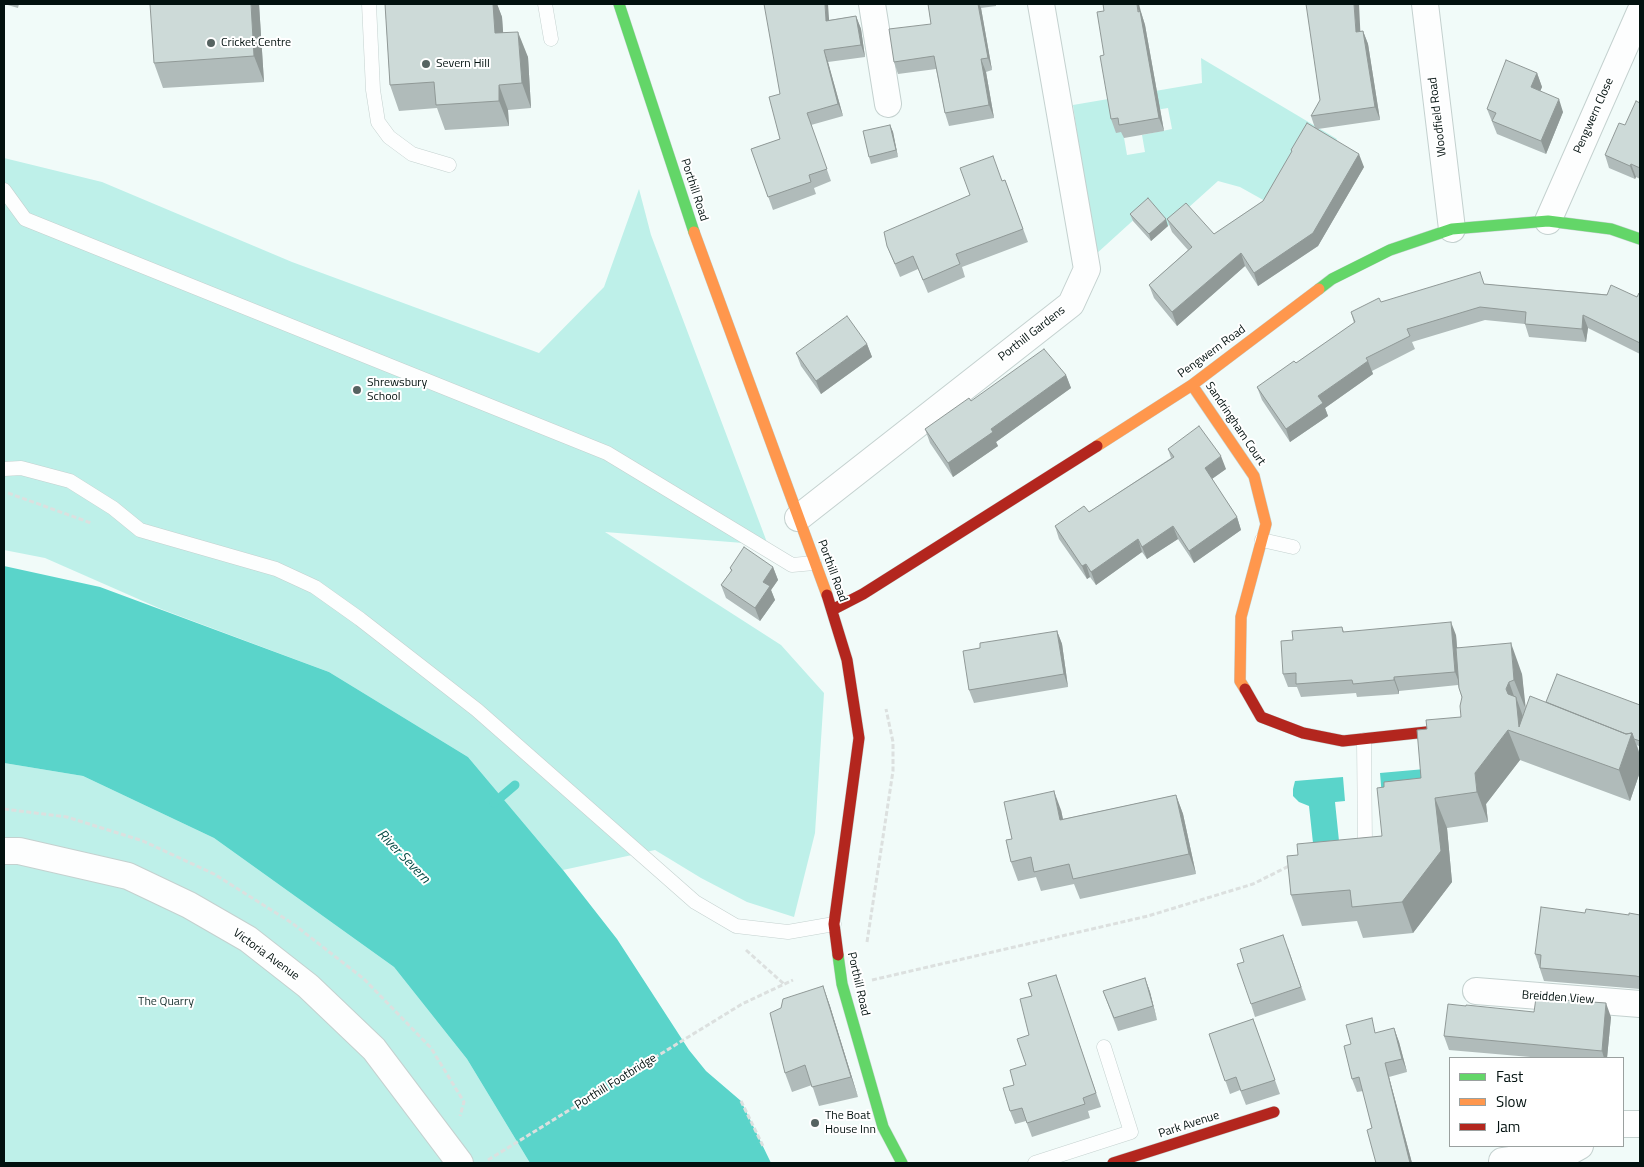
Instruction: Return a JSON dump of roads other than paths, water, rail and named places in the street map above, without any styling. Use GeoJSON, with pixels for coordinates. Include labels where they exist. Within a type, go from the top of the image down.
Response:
{"type":"FeatureCollection","features":[{"type":"Feature","properties":{"kind":"street","name":"Porthill Road"},"geometry":{"type":"LineString","coordinates":[[619,4],[689,219],[832,610],[847,660],[859,738],[834,924],[835,937],[842,984],[883,1127],[902,1163]]}},
{"type":"Feature","properties":{"kind":"street"},"geometry":{"type":"LineString","coordinates":[[872,4],[888,104]]}},
{"type":"Feature","properties":{"kind":"street","name":"Porthill Gardens"},"geometry":{"type":"LineString","coordinates":[[798,518],[1071,304],[1087,269],[1041,4]]}},
{"type":"Feature","properties":{"kind":"street","name":"Woodfield Road"},"geometry":{"type":"LineString","coordinates":[[1425,4],[1452,230]]}},
{"type":"Feature","properties":{"kind":"street","name":"Pengwern Close"},"geometry":{"type":"LineString","coordinates":[[1548,221],[1640,12]]}},
{"type":"Feature","properties":{"kind":"street","name":"Pengwern Road"},"geometry":{"type":"LineString","coordinates":[[832,610],[863,594],[1192,385],[1332,279],[1390,250],[1452,230],[1548,221],[1611,228],[1640,239]]}},
{"type":"Feature","properties":{"kind":"street","name":"Sandringham Court"},"geometry":{"type":"LineString","coordinates":[[1192,385],[1254,476],[1266,524],[1240,617],[1240,681],[1261,717],[1303,733],[1342,741],[1464,728]]}},
{"type":"Feature","properties":{"kind":"street","name":"Victoria Avenue"},"geometry":{"type":"LineString","coordinates":[[4,851],[19,851],[128,876],[189,905],[248,939],[308,986],[374,1049],[460,1163]]}},
{"type":"Feature","properties":{"kind":"street","name":"Breidden View"},"geometry":{"type":"LineString","coordinates":[[1476,991],[1640,1004]]}},
{"type":"Feature","properties":{"kind":"street","name":"Park Avenue"},"geometry":{"type":"LineString","coordinates":[[1113,1163],[1274,1112]]}},
{"type":"Feature","properties":{"kind":"street"},"geometry":{"type":"LineString","coordinates":[[1624,1124],[1640,1124]]}},
{"type":"Feature","properties":{"kind":"street"},"geometry":{"type":"LineString","coordinates":[[1502,1161],[1571,1151],[1578,1147]]}},
{"type":"Feature","properties":{"kind":"lane"},"geometry":{"type":"LineString","coordinates":[[369,4],[373,90],[378,122],[389,137],[412,154],[449,165]]}},
{"type":"Feature","properties":{"kind":"lane"},"geometry":{"type":"LineString","coordinates":[[545,4],[551,40]]}},
{"type":"Feature","properties":{"kind":"lane"},"geometry":{"type":"LineString","coordinates":[[4,190],[25,219],[607,453],[792,565],[814,563]]}},
{"type":"Feature","properties":{"kind":"lane"},"geometry":{"type":"LineString","coordinates":[[4,469],[21,468],[70,481],[113,508],[140,530],[276,569],[315,587],[360,619],[477,710],[695,902],[736,926],[788,932],[834,924]]}},
{"type":"Feature","properties":{"kind":"lane"},"geometry":{"type":"LineString","coordinates":[[1262,540],[1293,547]]}},
{"type":"Feature","properties":{"kind":"lane"},"geometry":{"type":"LineString","coordinates":[[1364,740],[1365,845]]}},
{"type":"Feature","properties":{"kind":"lane"},"geometry":{"type":"LineString","coordinates":[[1036,1163],[1131,1132],[1104,1046]]}},
{"type":"Feature","properties":{"kind":"water","name":"River Severn"},"geometry":{"type":"Polygon","coordinates":[[[4,566],[100,587],[329,672],[468,757],[563,870],[617,939],[689,1050],[706,1071],[741,1101],[771,1163],[530,1163],[467,1059],[394,967],[214,838],[83,776],[4,763],[4,566]]]}},
{"type":"Feature","properties":{"kind":"water"},"geometry":{"type":"Polygon","coordinates":[[[1425,769],[1427,794],[1382,797],[1380,773],[1425,769]]]}},
{"type":"Feature","properties":{"kind":"water"},"geometry":{"type":"Polygon","coordinates":[[[1343,777],[1345,801],[1335,802],[1339,841],[1313,843],[1309,806],[1299,802],[1293,796],[1295,781],[1343,777]]]}},
{"type":"Feature","properties":{"kind":"waterway"},"geometry":{"type":"LineString","coordinates":[[494,803],[515,785]]}},
{"type":"Feature","properties":{"kind":"place","name":"Cricket Centre"},"geometry":{"type":"Point","coordinates":[211,43]}},
{"type":"Feature","properties":{"kind":"place","name":"Severn Hill"},"geometry":{"type":"Point","coordinates":[426,64]}},
{"type":"Feature","properties":{"kind":"place","name":"Shrewsbury School"},"geometry":{"type":"Point","coordinates":[357,390]}},
{"type":"Feature","properties":{"kind":"place","name":"The Boat House Inn"},"geometry":{"type":"Point","coordinates":[815,1123]}},
{"type":"Feature","properties":{"kind":"park label","name":"The Quarry"},"geometry":{"type":"Point","coordinates":[166,1002]}}]}
